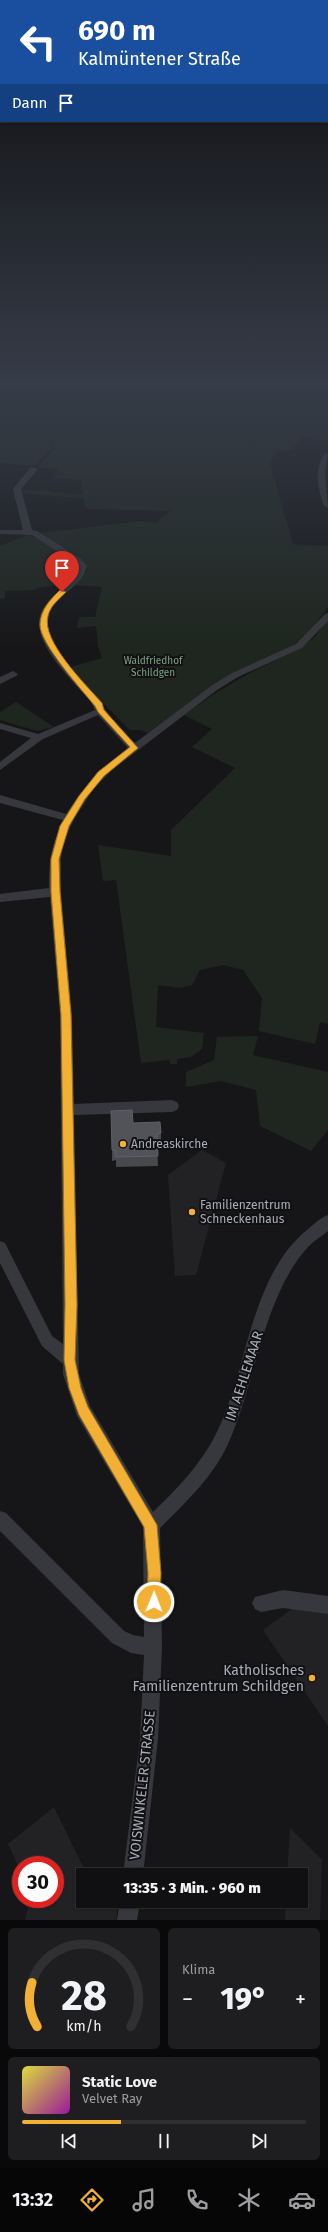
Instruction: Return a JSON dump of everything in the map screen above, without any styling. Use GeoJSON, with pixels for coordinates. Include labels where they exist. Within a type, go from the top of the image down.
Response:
{"type":"FeatureCollection","features":[{"type":"Feature","properties":{"kind":"street"},"geometry":{"type":"LineString","coordinates":[[28,532],[17,489],[32,472]]}},
{"type":"Feature","properties":{"kind":"street"},"geometry":{"type":"LineString","coordinates":[[322,472],[323,485],[328,506]]}},
{"type":"Feature","properties":{"kind":"street"},"geometry":{"type":"LineString","coordinates":[[0,532],[28,532],[47,541],[83,566],[80,576],[51,603],[44,616],[43,626],[55,652],[79,683],[99,705],[100,711],[134,748]]}},
{"type":"Feature","properties":{"kind":"street","name":"VOISWINKELER STRASSE"},"geometry":{"type":"LineString","coordinates":[[134,1868],[146,1768],[153,1647],[154,1573],[151,1525],[83,1410],[75,1388],[70,1360],[69,1110],[66,1015],[55,892],[56,853],[69,818],[101,774],[214,688],[235,675],[299,646],[328,616]]}},
{"type":"Feature","properties":{"kind":"street"},"geometry":{"type":"LineString","coordinates":[[0,681],[13,674]]}},
{"type":"Feature","properties":{"kind":"street"},"geometry":{"type":"LineString","coordinates":[[0,767],[39,737],[100,711]]}},
{"type":"Feature","properties":{"kind":"street"},"geometry":{"type":"LineString","coordinates":[[0,726],[39,737]]}},
{"type":"Feature","properties":{"kind":"street"},"geometry":{"type":"LineString","coordinates":[[0,799],[69,818]]}},
{"type":"Feature","properties":{"kind":"street"},"geometry":{"type":"LineString","coordinates":[[0,898],[55,892]]}},
{"type":"Feature","properties":{"kind":"street"},"geometry":{"type":"LineString","coordinates":[[69,1110],[172,1106]]}},
{"type":"Feature","properties":{"kind":"street","name":"IM AEHLEMAAR"},"geometry":{"type":"LineString","coordinates":[[151,1525],[178,1500],[222,1439],[249,1364],[261,1319],[273,1291],[293,1256],[309,1235],[328,1222]]}},
{"type":"Feature","properties":{"kind":"street"},"geometry":{"type":"LineString","coordinates":[[0,1248],[48,1341],[70,1360]]}},
{"type":"Feature","properties":{"kind":"street"},"geometry":{"type":"LineString","coordinates":[[0,1519],[118,1637],[131,1644],[153,1647]]}},
{"type":"Feature","properties":{"kind":"street"},"geometry":{"type":"LineString","coordinates":[[262,1603],[283,1599],[328,1605]]}},
{"type":"Feature","properties":{"kind":"street"},"geometry":{"type":"LineString","coordinates":[[127,1920],[129,1908]]}},
{"type":"Feature","properties":{"kind":"shaded area","name":"Familienzentrum Schneckenhaus"},"geometry":{"type":"Polygon","coordinates":[[[202,1150],[226,1163],[196,1275],[175,1276],[168,1175],[202,1150]]]}},
{"type":"Feature","properties":{"kind":"shaded area","name":"Katholisches Familienzentrum Schildgen"},"geometry":{"type":"Polygon","coordinates":[[[292,1609],[328,1613],[328,1726],[263,1630],[292,1609]]]}},
{"type":"Feature","properties":{"kind":"shaded area"},"geometry":{"type":"Polygon","coordinates":[[[54,1807],[84,1868],[76,1868],[76,1908],[118,1908],[116,1920],[25,1920],[28,1908],[64,1908],[64,1856],[14,1856],[8,1844],[54,1807]]]}},
{"type":"Feature","properties":{"kind":"shaded area"},"geometry":{"type":"Polygon","coordinates":[[[290,1828],[322,1860],[320,1920],[285,1920],[286,1908],[308,1908],[308,1868],[287,1868],[290,1828]]]}},
{"type":"Feature","properties":{"kind":"green space","name":"Waldfriedhof Schildgen"},"geometry":{"type":"Polygon","coordinates":[[[57,472],[272,472],[293,544],[328,546],[328,607],[308,634],[292,646],[207,690],[148,733],[140,730],[130,730],[80,680],[71,667],[102,658],[98,646],[96,626],[77,628],[79,617],[95,617],[102,587],[73,585],[87,571],[86,566],[38,533],[141,521],[157,523],[171,511],[86,509],[83,498],[20,493],[19,489],[83,495],[81,480],[54,479],[57,472]]]}},
{"type":"Feature","properties":{"kind":"green space"},"geometry":{"type":"Polygon","coordinates":[[[27,535],[37,538],[74,561],[77,565],[77,573],[66,584],[36,588],[35,590],[5,591],[5,598],[0,599],[0,546],[27,535]]]}},
{"type":"Feature","properties":{"kind":"green space"},"geometry":{"type":"Polygon","coordinates":[[[328,619],[328,1024],[320,1022],[315,1044],[259,1031],[262,998],[243,970],[223,965],[200,970],[192,985],[180,988],[158,985],[156,1027],[204,1033],[202,1049],[191,1057],[177,1059],[177,1064],[170,1064],[169,1060],[141,1063],[116,880],[103,881],[98,845],[171,856],[171,830],[235,768],[192,747],[212,729],[184,715],[214,694],[246,675],[299,649],[315,637],[328,619]]]}},
{"type":"Feature","properties":{"kind":"green space"},"geometry":{"type":"Polygon","coordinates":[[[16,702],[54,727],[37,731],[0,720],[0,712],[16,702]]]}},
{"type":"Feature","properties":{"kind":"green space"},"geometry":{"type":"Polygon","coordinates":[[[258,1036],[253,1055],[328,1072],[328,1130],[311,1151],[260,1126],[256,1090],[221,1081],[186,1087],[186,1072],[214,1060],[217,1037],[258,1036]]]}},
{"type":"Feature","properties":{"kind":"building","name":"Andreaskirche"},"geometry":{"type":"Polygon","coordinates":[[[132,1110],[133,1123],[160,1122],[161,1133],[157,1134],[158,1156],[115,1157],[115,1150],[112,1150],[111,1111],[132,1110]]]}},
{"type":"Feature","properties":{"kind":"place","name":"Andreaskirche"},"geometry":{"type":"Point","coordinates":[123,1144]}},
{"type":"Feature","properties":{"kind":"place","name":"Familienzentrum Schneckenhaus"},"geometry":{"type":"Point","coordinates":[192,1212]}},
{"type":"Feature","properties":{"kind":"place","name":"Katholisches Familienzentrum Schildgen"},"geometry":{"type":"Point","coordinates":[312,1678]}},
{"type":"Feature","properties":{"kind":"route"},"geometry":{"type":"LineString","coordinates":[[62,592],[51,602],[44,616],[43,626],[49,642],[79,683],[99,705],[100,711],[134,748],[101,774],[90,786],[65,826],[58,843],[55,859],[55,892],[66,1015],[69,1110],[71,1374],[78,1399],[83,1410],[151,1525],[154,1602]]}}]}
